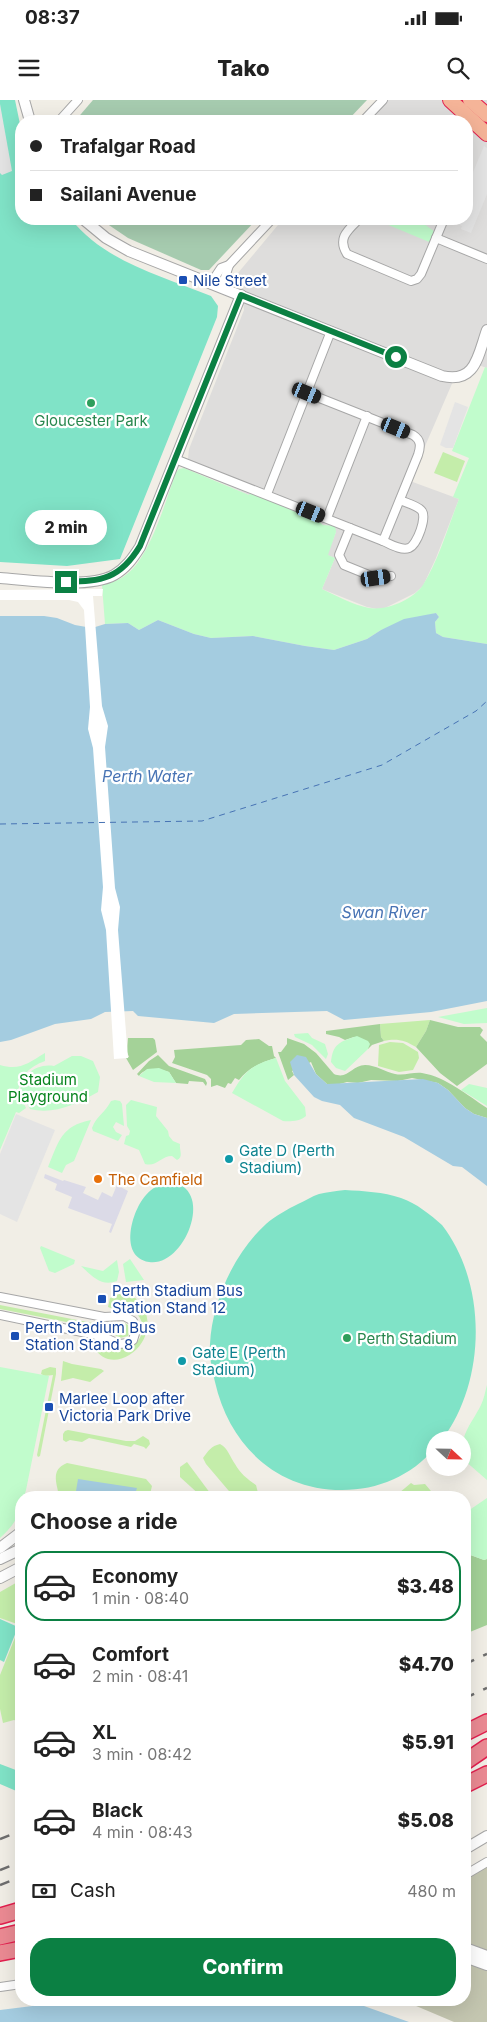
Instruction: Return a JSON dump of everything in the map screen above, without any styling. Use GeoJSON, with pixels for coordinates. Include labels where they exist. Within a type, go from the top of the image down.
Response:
{"type":"FeatureCollection","features":[{"type":"Feature","properties":{"kind":"highway"},"geometry":{"type":"LineString","coordinates":[[450,100],[466,115]]}},
{"type":"Feature","properties":{"kind":"highway"},"geometry":{"type":"LineString","coordinates":[[470,100],[487,113]]}},
{"type":"Feature","properties":{"kind":"highway"},"geometry":{"type":"LineString","coordinates":[[473,121],[487,134]]}},
{"type":"Feature","properties":{"kind":"highway"},"geometry":{"type":"LineString","coordinates":[[471,1730],[487,1722]]}},
{"type":"Feature","properties":{"kind":"highway"},"geometry":{"type":"LineString","coordinates":[[471,1758],[487,1747]]}},
{"type":"Feature","properties":{"kind":"highway"},"geometry":{"type":"LineString","coordinates":[[471,1782],[487,1774]]}},
{"type":"Feature","properties":{"kind":"highway"},"geometry":{"type":"LineString","coordinates":[[2,1915],[15,1911]]}},
{"type":"Feature","properties":{"kind":"highway"},"geometry":{"type":"LineString","coordinates":[[0,1937],[15,1933]]}},
{"type":"Feature","properties":{"kind":"highway"},"geometry":{"type":"LineString","coordinates":[[0,1953],[15,1950]]}},
{"type":"Feature","properties":{"kind":"street"},"geometry":{"type":"LineString","coordinates":[[24,100],[28,115]]}},
{"type":"Feature","properties":{"kind":"street"},"geometry":{"type":"LineString","coordinates":[[64,115],[78,100]]}},
{"type":"Feature","properties":{"kind":"street"},"geometry":{"type":"LineString","coordinates":[[369,115],[383,100]]}},
{"type":"Feature","properties":{"kind":"street"},"geometry":{"type":"LineString","coordinates":[[90,225],[106,238],[129,251],[442,376],[454,379],[461,378],[468,373],[475,363],[487,330]]}},
{"type":"Feature","properties":{"kind":"street"},"geometry":{"type":"LineString","coordinates":[[217,285],[229,265],[266,225]]}},
{"type":"Feature","properties":{"kind":"street"},"geometry":{"type":"LineString","coordinates":[[353,225],[344,235],[342,247],[347,254],[411,281],[421,274],[441,225]]}},
{"type":"Feature","properties":{"kind":"street"},"geometry":{"type":"LineString","coordinates":[[436,238],[487,259]]}},
{"type":"Feature","properties":{"kind":"street"},"geometry":{"type":"LineString","coordinates":[[217,285],[221,268],[229,265]]}},
{"type":"Feature","properties":{"kind":"street"},"geometry":{"type":"LineString","coordinates":[[0,578],[91,581],[112,576],[131,561],[140,546],[241,295]]}},
{"type":"Feature","properties":{"kind":"street"},"geometry":{"type":"LineString","coordinates":[[267,494],[331,332]]}},
{"type":"Feature","properties":{"kind":"street"},"geometry":{"type":"LineString","coordinates":[[307,393],[413,435],[419,440],[421,446],[418,455],[383,541]]}},
{"type":"Feature","properties":{"kind":"street"},"geometry":{"type":"LineString","coordinates":[[327,518],[367,416]]}},
{"type":"Feature","properties":{"kind":"street"},"geometry":{"type":"LineString","coordinates":[[175,458],[402,549],[409,548],[414,544],[424,519],[424,513],[421,509],[400,500]]}},
{"type":"Feature","properties":{"kind":"street"},"geometry":{"type":"LineString","coordinates":[[350,528],[339,555],[344,565],[376,578],[391,576]]}},
{"type":"Feature","properties":{"kind":"street"},"geometry":{"type":"LineString","coordinates":[[0,1297],[104,1317],[124,1316],[133,1321],[136,1330],[133,1340],[129,1343],[119,1344],[101,1336],[0,1316]]}},
{"type":"Feature","properties":{"kind":"street"},"geometry":{"type":"LineString","coordinates":[[0,1548],[15,1537]]}},
{"type":"Feature","properties":{"kind":"street"},"geometry":{"type":"LineString","coordinates":[[0,1559],[15,1552]]}},
{"type":"Feature","properties":{"kind":"street"},"geometry":{"type":"LineString","coordinates":[[0,1578],[15,1570]]}},
{"type":"Feature","properties":{"kind":"street"},"geometry":{"type":"LineString","coordinates":[[471,1845],[487,1836]]}},
{"type":"Feature","properties":{"kind":"street"},"geometry":{"type":"LineString","coordinates":[[471,1871],[487,1862]]}},
{"type":"Feature","properties":{"kind":"street"},"geometry":{"type":"LineString","coordinates":[[471,1950],[487,1956]]}},
{"type":"Feature","properties":{"kind":"street"},"geometry":{"type":"LineString","coordinates":[[471,1959],[487,1965]]}},
{"type":"Feature","properties":{"kind":"street"},"geometry":{"type":"LineString","coordinates":[[0,1987],[15,1985]]}},
{"type":"Feature","properties":{"kind":"shaded area"},"geometry":{"type":"Polygon","coordinates":[[[382,100],[487,100],[487,368],[475,364],[454,379],[410,481],[459,499],[423,586],[415,593],[385,608],[377,609],[367,607],[322,589],[335,558],[327,555],[336,532],[316,519],[250,493],[249,495],[187,468],[189,449],[244,310],[241,281],[238,273],[278,225],[473,225],[473,115],[369,115],[382,100]]]}},
{"type":"Feature","properties":{"kind":"shaded area"},"geometry":{"type":"Polygon","coordinates":[[[0,104],[12,171],[2,175],[0,173],[0,104]]]}},
{"type":"Feature","properties":{"kind":"shaded area"},"geometry":{"type":"Polygon","coordinates":[[[484,146],[487,148],[487,194],[471,233],[461,229],[462,226],[460,225],[473,225],[473,172],[484,146]]]}},
{"type":"Feature","properties":{"kind":"shaded area"},"geometry":{"type":"Polygon","coordinates":[[[455,402],[468,407],[453,448],[446,448],[440,445],[455,402]]]}},
{"type":"Feature","properties":{"kind":"shaded area"},"geometry":{"type":"Polygon","coordinates":[[[16,1114],[55,1130],[17,1222],[0,1214],[0,1154],[16,1114]]]}},
{"type":"Feature","properties":{"kind":"shaded area"},"geometry":{"type":"Polygon","coordinates":[[[45,1174],[86,1187],[83,1193],[98,1200],[102,1192],[112,1197],[117,1185],[128,1191],[111,1233],[109,1232],[112,1224],[68,1208],[72,1197],[55,1190],[57,1184],[44,1178],[45,1174]]]}},
{"type":"Feature","properties":{"kind":"shaded area"},"geometry":{"type":"Polygon","coordinates":[[[487,1867],[487,2022],[454,2022],[416,2006],[471,2006],[471,1876],[487,1867]]]}},
{"type":"Feature","properties":{"kind":"green space","name":"Gloucester Park"},"geometry":{"type":"Polygon","coordinates":[[[0,100],[15,100],[18,115],[15,115],[15,225],[77,225],[100,246],[117,257],[154,274],[211,296],[218,306],[217,317],[120,559],[67,566],[0,562],[0,100]]]}},
{"type":"Feature","properties":{"kind":"green space"},"geometry":{"type":"Polygon","coordinates":[[[93,100],[367,100],[353,115],[80,115],[93,100]]]}},
{"type":"Feature","properties":{"kind":"green space"},"geometry":{"type":"Polygon","coordinates":[[[109,225],[251,225],[209,270],[201,270],[128,238],[109,225]]]}},
{"type":"Feature","properties":{"kind":"green space"},"geometry":{"type":"Polygon","coordinates":[[[388,225],[425,225],[438,234],[434,244],[388,225]]]}},
{"type":"Feature","properties":{"kind":"green space"},"geometry":{"type":"Polygon","coordinates":[[[485,367],[487,368],[487,644],[443,637],[436,633],[435,622],[439,617],[436,613],[381,630],[367,639],[334,650],[253,636],[211,638],[194,634],[158,620],[139,630],[128,623],[105,624],[102,585],[127,574],[143,555],[162,512],[176,472],[184,468],[249,495],[250,492],[316,519],[323,525],[335,526],[336,532],[328,555],[335,558],[322,589],[357,605],[369,608],[383,608],[406,600],[423,585],[434,565],[459,499],[453,497],[469,458],[452,451],[485,367]]]}},
{"type":"Feature","properties":{"kind":"green space"},"geometry":{"type":"Polygon","coordinates":[[[443,452],[465,461],[457,482],[434,473],[443,452]]]}},
{"type":"Feature","properties":{"kind":"green space"},"geometry":{"type":"Polygon","coordinates":[[[487,1008],[487,1023],[464,1024],[438,1017],[487,1008]]]}},
{"type":"Feature","properties":{"kind":"green space"},"geometry":{"type":"Polygon","coordinates":[[[430,1020],[426,1031],[416,1047],[400,1040],[384,1041],[381,1037],[380,1024],[430,1020]]]}},
{"type":"Feature","properties":{"kind":"green space"},"geometry":{"type":"Polygon","coordinates":[[[430,1020],[458,1027],[480,1027],[483,1030],[480,1035],[487,1042],[487,1064],[457,1086],[440,1073],[416,1047],[426,1031],[430,1020]]]}},
{"type":"Feature","properties":{"kind":"green space"},"geometry":{"type":"Polygon","coordinates":[[[380,1024],[381,1037],[384,1041],[372,1045],[368,1049],[367,1043],[354,1037],[345,1040],[326,1034],[326,1031],[380,1024]]]}},
{"type":"Feature","properties":{"kind":"green space"},"geometry":{"type":"Polygon","coordinates":[[[308,1033],[312,1038],[325,1044],[328,1054],[326,1059],[312,1045],[295,1037],[294,1034],[308,1033]]]}},
{"type":"Feature","properties":{"kind":"green space"},"geometry":{"type":"Polygon","coordinates":[[[357,1036],[368,1041],[370,1044],[368,1049],[345,1071],[336,1068],[331,1062],[336,1047],[338,1044],[357,1036]]]}},
{"type":"Feature","properties":{"kind":"green space"},"geometry":{"type":"Polygon","coordinates":[[[128,1038],[153,1038],[157,1052],[133,1070],[126,1058],[129,1057],[127,1052],[128,1038]]]}},
{"type":"Feature","properties":{"kind":"green space"},"geometry":{"type":"Polygon","coordinates":[[[287,1038],[304,1044],[316,1053],[334,1074],[347,1074],[357,1067],[365,1065],[395,1074],[422,1073],[439,1078],[487,1108],[487,1118],[474,1114],[465,1108],[448,1090],[438,1083],[412,1078],[398,1081],[371,1080],[336,1085],[327,1084],[316,1074],[311,1062],[292,1071],[294,1075],[288,1080],[278,1052],[281,1052],[287,1044],[287,1038]]]}},
{"type":"Feature","properties":{"kind":"green space"},"geometry":{"type":"Polygon","coordinates":[[[259,1039],[272,1046],[276,1058],[256,1066],[239,1080],[235,1078],[225,1088],[217,1085],[211,1087],[211,1079],[207,1075],[172,1063],[175,1057],[174,1050],[241,1045],[246,1040],[259,1039]]]}},
{"type":"Feature","properties":{"kind":"green space"},"geometry":{"type":"Polygon","coordinates":[[[390,1042],[403,1043],[418,1052],[419,1058],[413,1070],[399,1072],[378,1066],[379,1045],[390,1042]]]}},
{"type":"Feature","properties":{"kind":"green space"},"geometry":{"type":"Polygon","coordinates":[[[45,1053],[45,1061],[30,1069],[21,1081],[18,1092],[26,1108],[19,1113],[16,1112],[0,1150],[0,1065],[13,1067],[24,1065],[45,1053]]]}},
{"type":"Feature","properties":{"kind":"green space"},"geometry":{"type":"Polygon","coordinates":[[[158,1055],[169,1066],[205,1079],[206,1086],[203,1082],[189,1081],[188,1084],[176,1083],[169,1072],[160,1070],[152,1069],[145,1071],[139,1076],[137,1074],[149,1061],[158,1055]]]}},
{"type":"Feature","properties":{"kind":"green space","name":"Stadium Playground"},"geometry":{"type":"Polygon","coordinates":[[[72,1056],[81,1056],[93,1061],[100,1077],[98,1092],[82,1101],[57,1109],[48,1111],[30,1109],[20,1092],[27,1076],[36,1068],[54,1066],[72,1056]]]}},
{"type":"Feature","properties":{"kind":"green space"},"geometry":{"type":"Polygon","coordinates":[[[276,1058],[285,1081],[305,1107],[306,1116],[301,1119],[283,1121],[232,1093],[245,1074],[255,1066],[276,1058]]]}},
{"type":"Feature","properties":{"kind":"green space"},"geometry":{"type":"Polygon","coordinates":[[[159,1068],[169,1072],[176,1083],[154,1082],[139,1076],[147,1069],[159,1068]]]}},
{"type":"Feature","properties":{"kind":"green space"},"geometry":{"type":"Polygon","coordinates":[[[469,1084],[487,1088],[487,1106],[461,1090],[469,1084]]]}},
{"type":"Feature","properties":{"kind":"green space"},"geometry":{"type":"Polygon","coordinates":[[[131,1100],[157,1107],[156,1116],[173,1141],[180,1144],[181,1155],[179,1159],[168,1156],[156,1163],[145,1164],[139,1150],[124,1144],[126,1136],[129,1135],[130,1131],[127,1126],[126,1105],[131,1100]]]}},
{"type":"Feature","properties":{"kind":"green space"},"geometry":{"type":"Polygon","coordinates":[[[111,1101],[120,1101],[122,1104],[124,1126],[116,1122],[113,1127],[116,1132],[122,1135],[118,1141],[93,1131],[92,1128],[111,1101]]]}},
{"type":"Feature","properties":{"kind":"green space"},"geometry":{"type":"Polygon","coordinates":[[[91,1120],[74,1161],[66,1165],[62,1173],[48,1167],[62,1136],[73,1126],[91,1120]]]}},
{"type":"Feature","properties":{"kind":"green space"},"geometry":{"type":"Polygon","coordinates":[[[169,1182],[183,1187],[191,1197],[193,1211],[190,1226],[184,1240],[174,1253],[162,1260],[149,1262],[139,1258],[133,1252],[131,1232],[133,1221],[136,1211],[146,1195],[156,1187],[169,1182]]]}},
{"type":"Feature","properties":{"kind":"green space","name":"Perth Stadium"},"geometry":{"type":"Polygon","coordinates":[[[345,1190],[380,1193],[407,1200],[428,1213],[442,1225],[457,1248],[467,1275],[474,1303],[476,1332],[474,1361],[467,1389],[457,1416],[448,1431],[426,1431],[426,1458],[405,1474],[381,1484],[355,1489],[318,1488],[296,1482],[276,1472],[259,1459],[231,1425],[215,1382],[210,1359],[212,1328],[220,1295],[244,1249],[254,1236],[273,1218],[322,1193],[345,1190]]]}},
{"type":"Feature","properties":{"kind":"green space"},"geometry":{"type":"Polygon","coordinates":[[[41,1246],[75,1260],[74,1264],[55,1273],[49,1271],[40,1248],[41,1246]]]}},
{"type":"Feature","properties":{"kind":"green space"},"geometry":{"type":"Polygon","coordinates":[[[130,1259],[144,1280],[126,1282],[123,1264],[130,1259]]]}},
{"type":"Feature","properties":{"kind":"green space"},"geometry":{"type":"Polygon","coordinates":[[[117,1260],[119,1272],[117,1281],[106,1283],[97,1280],[81,1266],[103,1271],[117,1260]]]}},
{"type":"Feature","properties":{"kind":"green space"},"geometry":{"type":"Polygon","coordinates":[[[121,1293],[134,1297],[143,1307],[147,1320],[146,1333],[141,1344],[133,1353],[112,1360],[101,1356],[93,1346],[96,1339],[126,1347],[132,1346],[137,1342],[142,1332],[141,1321],[134,1312],[128,1309],[108,1307],[110,1298],[121,1293]]]}},
{"type":"Feature","properties":{"kind":"green space"},"geometry":{"type":"Polygon","coordinates":[[[0,1305],[108,1326],[123,1322],[128,1325],[130,1332],[128,1336],[120,1338],[107,1330],[0,1309],[0,1305]]]}},
{"type":"Feature","properties":{"kind":"green space"},"geometry":{"type":"Polygon","coordinates":[[[63,1361],[104,1371],[90,1382],[73,1378],[61,1381],[63,1361]]]}},
{"type":"Feature","properties":{"kind":"green space"},"geometry":{"type":"Polygon","coordinates":[[[0,1367],[49,1376],[26,1491],[15,1491],[15,1520],[0,1538],[0,1367]]]}},
{"type":"Feature","properties":{"kind":"green space"},"geometry":{"type":"Polygon","coordinates":[[[50,1367],[56,1368],[56,1374],[40,1456],[38,1457],[53,1375],[45,1376],[41,1374],[42,1370],[50,1367]]]}},
{"type":"Feature","properties":{"kind":"green space"},"geometry":{"type":"Polygon","coordinates":[[[487,1385],[487,1480],[471,1466],[471,1431],[467,1431],[482,1403],[487,1385]]]}},
{"type":"Feature","properties":{"kind":"green space"},"geometry":{"type":"Polygon","coordinates":[[[68,1430],[126,1441],[135,1441],[143,1436],[149,1440],[150,1444],[146,1449],[134,1444],[131,1447],[89,1438],[82,1442],[70,1440],[66,1442],[63,1440],[63,1434],[68,1430]]]}},
{"type":"Feature","properties":{"kind":"green space"},"geometry":{"type":"Polygon","coordinates":[[[220,1444],[227,1450],[241,1473],[256,1485],[258,1491],[229,1491],[203,1458],[212,1447],[220,1444]]]}},
{"type":"Feature","properties":{"kind":"green space"},"geometry":{"type":"Polygon","coordinates":[[[187,1462],[209,1491],[195,1491],[180,1477],[180,1467],[187,1462]]]}},
{"type":"Feature","properties":{"kind":"green space"},"geometry":{"type":"Polygon","coordinates":[[[67,1463],[146,1479],[152,1486],[151,1491],[58,1491],[56,1474],[61,1466],[67,1463]]]}},
{"type":"Feature","properties":{"kind":"green space"},"geometry":{"type":"Polygon","coordinates":[[[411,1483],[414,1485],[425,1484],[431,1491],[401,1491],[411,1483]]]}},
{"type":"Feature","properties":{"kind":"green space"},"geometry":{"type":"Polygon","coordinates":[[[487,1498],[487,1559],[484,1560],[471,1555],[471,1509],[487,1498]]]}},
{"type":"Feature","properties":{"kind":"green space"},"geometry":{"type":"Polygon","coordinates":[[[471,1555],[484,1560],[487,1559],[487,1625],[471,1632],[471,1555]]]}},
{"type":"Feature","properties":{"kind":"green space"},"geometry":{"type":"Polygon","coordinates":[[[15,1583],[15,1623],[0,1618],[0,1592],[15,1583]]]}},
{"type":"Feature","properties":{"kind":"green space"},"geometry":{"type":"Polygon","coordinates":[[[0,1619],[15,1626],[15,1634],[4,1662],[0,1660],[0,1619]]]}},
{"type":"Feature","properties":{"kind":"green space"},"geometry":{"type":"Polygon","coordinates":[[[15,1638],[15,1720],[3,1723],[0,1709],[0,1675],[15,1638]]]}},
{"type":"Feature","properties":{"kind":"green space"},"geometry":{"type":"Polygon","coordinates":[[[0,1764],[15,1770],[15,1790],[0,1784],[0,1764]]]}},
{"type":"Feature","properties":{"kind":"water","name":"Perth Water"},"geometry":{"type":"Polygon","coordinates":[[[436,613],[439,617],[435,622],[436,633],[443,637],[487,644],[487,1001],[431,1012],[344,1020],[327,1011],[234,1014],[214,1023],[138,1016],[133,1011],[105,1012],[91,1019],[55,1024],[11,1040],[0,1042],[0,616],[44,616],[92,628],[105,624],[128,623],[139,630],[158,620],[194,634],[211,638],[253,636],[334,650],[367,639],[404,619],[436,613]]]}},
{"type":"Feature","properties":{"kind":"water"},"geometry":{"type":"Polygon","coordinates":[[[297,1055],[306,1057],[316,1074],[327,1084],[423,1079],[438,1083],[448,1090],[465,1108],[474,1114],[487,1118],[487,1186],[462,1167],[453,1166],[404,1137],[354,1118],[340,1105],[314,1097],[294,1075],[290,1062],[297,1055]]]}},
{"type":"Feature","properties":{"kind":"water"},"geometry":{"type":"Polygon","coordinates":[[[78,1479],[137,1488],[136,1491],[76,1491],[78,1479]]]}},
{"type":"Feature","properties":{"kind":"water"},"geometry":{"type":"Polygon","coordinates":[[[32,2006],[364,2006],[409,2022],[0,2022],[0,2010],[32,2006]]]}},
{"type":"Feature","properties":{"kind":"pier"},"geometry":{"type":"Polygon","coordinates":[[[103,589],[102,596],[93,596],[102,706],[108,726],[105,747],[115,888],[120,907],[118,930],[128,1058],[114,1059],[106,930],[101,910],[103,887],[93,748],[88,729],[90,707],[84,610],[78,602],[69,600],[0,600],[0,590],[103,589]]]}},
{"type":"Feature","properties":{"kind":"ferry route"},"geometry":{"type":"LineString","coordinates":[[0,824],[202,821],[382,765],[476,711],[487,701]]}},
{"type":"Feature","properties":{"kind":"railway"},"geometry":{"type":"LineString","coordinates":[[471,1661],[487,1654]]}},
{"type":"Feature","properties":{"kind":"railway"},"geometry":{"type":"LineString","coordinates":[[471,1695],[487,1688]]}},
{"type":"Feature","properties":{"kind":"railway"},"geometry":{"type":"LineString","coordinates":[[0,1839],[15,1833]]}},
{"type":"Feature","properties":{"kind":"railway"},"geometry":{"type":"LineString","coordinates":[[0,1870],[15,1864]]}},
{"type":"Feature","properties":{"kind":"railway"},"geometry":{"type":"LineString","coordinates":[[0,1885],[15,1879]]}},
{"type":"Feature","properties":{"kind":"place","name":"Nile Street"},"geometry":{"type":"Point","coordinates":[183,280]}},
{"type":"Feature","properties":{"kind":"place","name":"Gloucester Park"},"geometry":{"type":"Point","coordinates":[91,403]}},
{"type":"Feature","properties":{"kind":"place","name":"Gate D (Perth Stadium)"},"geometry":{"type":"Point","coordinates":[229,1159]}},
{"type":"Feature","properties":{"kind":"place","name":"The Camfield"},"geometry":{"type":"Point","coordinates":[98,1179]}},
{"type":"Feature","properties":{"kind":"place","name":"Perth Stadium Bus Station Stand 12"},"geometry":{"type":"Point","coordinates":[102,1299]}},
{"type":"Feature","properties":{"kind":"place","name":"Perth Stadium Bus Station Stand 8"},"geometry":{"type":"Point","coordinates":[15,1336]}},
{"type":"Feature","properties":{"kind":"place","name":"Perth Stadium"},"geometry":{"type":"Point","coordinates":[347,1338]}},
{"type":"Feature","properties":{"kind":"place","name":"Gate E (Perth Stadium)"},"geometry":{"type":"Point","coordinates":[182,1361]}},
{"type":"Feature","properties":{"kind":"place","name":"Marlee Loop after Victoria Park Drive"},"geometry":{"type":"Point","coordinates":[49,1407]}},
{"type":"Feature","properties":{"kind":"route"},"geometry":{"type":"LineString","coordinates":[[66,582],[91,581],[112,576],[131,561],[140,546],[241,295],[396,357]]}},
{"type":"Feature","properties":{"kind":"water label","name":"Swan River"},"geometry":{"type":"Point","coordinates":[384,912]}}]}
